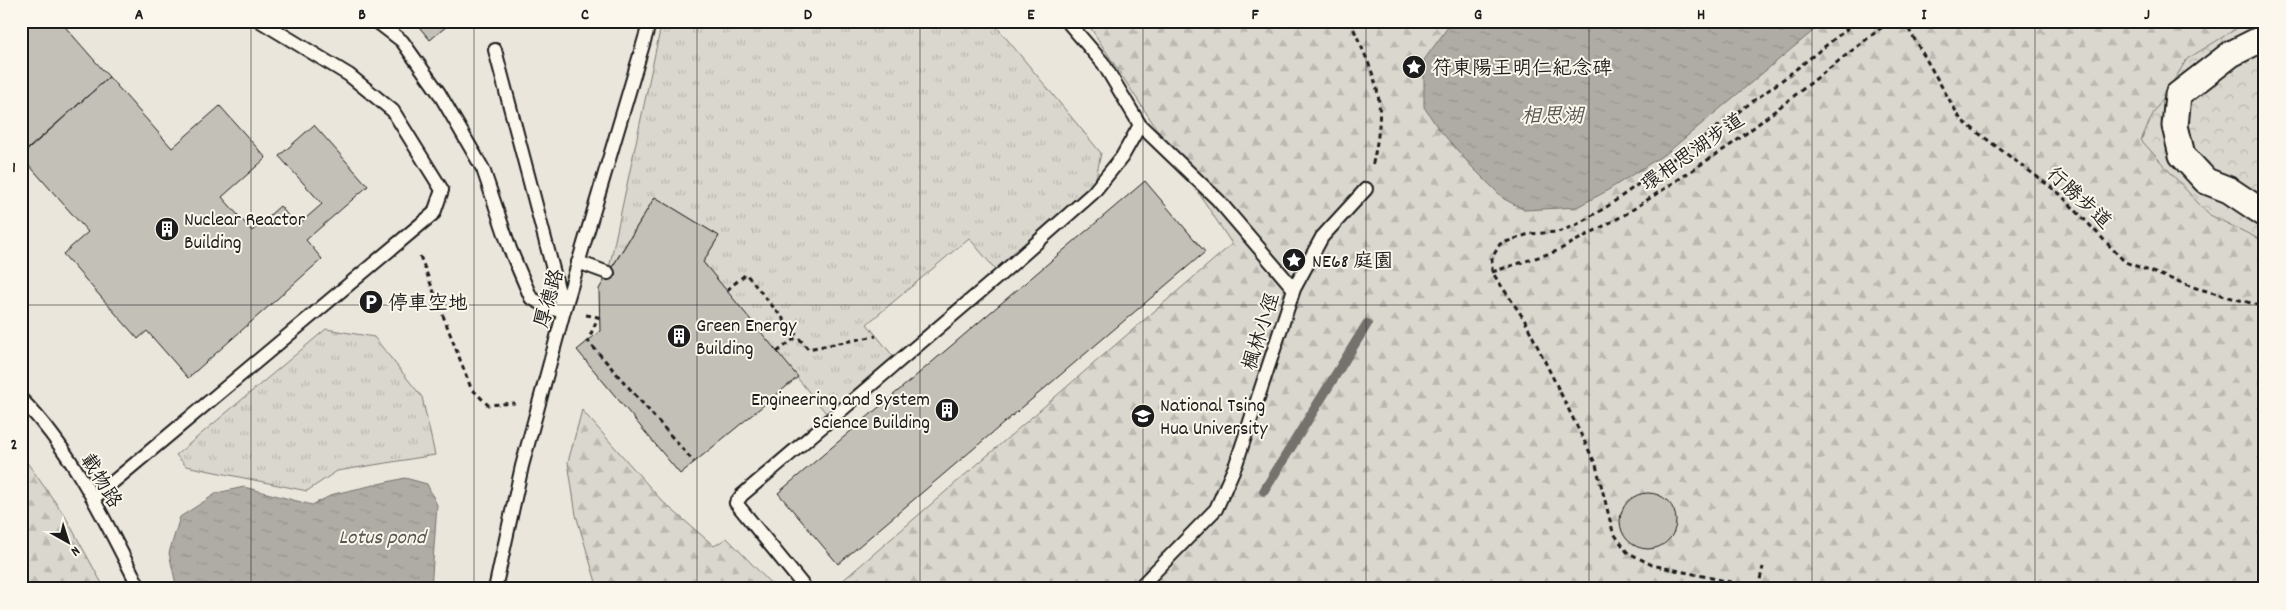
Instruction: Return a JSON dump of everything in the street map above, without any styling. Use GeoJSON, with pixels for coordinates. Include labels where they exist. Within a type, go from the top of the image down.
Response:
{"type":"FeatureCollection","features":[{"type":"Feature","properties":{"kind":"street"},"geometry":{"type":"LineString","coordinates":[[2265,37],[2231,54],[2178,95],[2175,126],[2182,155],[2206,181],[2229,190],[2265,214]]}},
{"type":"Feature","properties":{"kind":"lane"},"geometry":{"type":"LineString","coordinates":[[94,498],[434,213],[442,190],[393,111],[349,75],[260,21]]}},
{"type":"Feature","properties":{"kind":"lane"},"geometry":{"type":"LineString","coordinates":[[376,21],[402,41],[439,93],[483,169],[510,249],[530,298],[552,309],[564,311],[495,50]]}},
{"type":"Feature","properties":{"kind":"lane","name":"厚德路"},"geometry":{"type":"LineString","coordinates":[[495,589],[522,466],[564,311],[650,21]]}},
{"type":"Feature","properties":{"kind":"lane"},"geometry":{"type":"LineString","coordinates":[[1067,21],[1103,63],[1140,125],[1218,200],[1294,289]]}},
{"type":"Feature","properties":{"kind":"lane"},"geometry":{"type":"LineString","coordinates":[[806,589],[736,503],[830,418],[1000,275],[1093,193],[1122,157],[1140,125]]}},
{"type":"Feature","properties":{"kind":"lane","name":"楓林小徑"},"geometry":{"type":"LineString","coordinates":[[1138,589],[1216,509],[1236,464],[1294,289],[1322,237],[1366,189]]}},
{"type":"Feature","properties":{"kind":"lane"},"geometry":{"type":"LineString","coordinates":[[578,262],[608,273]]}},
{"type":"Feature","properties":{"kind":"lane","name":"載物路"},"geometry":{"type":"LineString","coordinates":[[21,399],[37,415],[94,498],[140,589]]}},
{"type":"Feature","properties":{"kind":"path"},"geometry":{"type":"LineString","coordinates":[[1350,21],[1366,59],[1379,101],[1378,143],[1366,189]]}},
{"type":"Feature","properties":{"kind":"path"},"geometry":{"type":"LineString","coordinates":[[1763,567],[1758,588],[1660,567],[1627,552],[1613,532],[1596,465],[1524,319],[1492,272],[1492,258],[1500,244],[1529,234],[1558,232],[1576,225],[1608,206],[1781,81],[1856,21]]}},
{"type":"Feature","properties":{"kind":"path","name":"環相思湖步道"},"geometry":{"type":"LineString","coordinates":[[1492,272],[1557,251],[1626,214],[1735,142],[1890,21]]}},
{"type":"Feature","properties":{"kind":"path","name":"行勝步道"},"geometry":{"type":"LineString","coordinates":[[1904,21],[1961,120],[2060,194],[2125,262],[2196,288],[2265,307]]}},
{"type":"Feature","properties":{"kind":"path"},"geometry":{"type":"LineString","coordinates":[[411,234],[471,388],[488,406],[521,403]]}},
{"type":"Feature","properties":{"kind":"path"},"geometry":{"type":"LineString","coordinates":[[727,290],[746,274],[808,348],[876,336]]}},
{"type":"Feature","properties":{"kind":"path"},"geometry":{"type":"LineString","coordinates":[[598,318],[588,341],[694,462]]}},
{"type":"Feature","properties":{"kind":"path"},"geometry":{"type":"LineString","coordinates":[[777,352],[798,336]]}},
{"type":"Feature","properties":{"kind":"path"},"geometry":{"type":"LineString","coordinates":[[1839,589],[1840,584]]}},
{"type":"Feature","properties":{"kind":"shaded area","name":"National Tsing Hua University"},"geometry":{"type":"Polygon","coordinates":[[[21,21],[2249,21],[2265,589],[21,589],[21,21]]]}},
{"type":"Feature","properties":{"kind":"green space"},"geometry":{"type":"Polygon","coordinates":[[[662,21],[992,21],[1101,153],[1093,193],[1000,275],[969,238],[867,324],[897,361],[830,418],[703,262],[719,236],[655,197],[608,273],[662,21]]]}},
{"type":"Feature","properties":{"kind":"green space"},"geometry":{"type":"Polygon","coordinates":[[[1086,21],[2265,21],[2265,589],[833,589],[1232,244],[1086,21]]]}},
{"type":"Feature","properties":{"kind":"green space"},"geometry":{"type":"Polygon","coordinates":[[[2249,21],[2265,21],[2265,242],[2208,214],[2141,140],[2153,114],[2187,59],[2249,21]]]}},
{"type":"Feature","properties":{"kind":"green space"},"geometry":{"type":"Polygon","coordinates":[[[326,329],[374,337],[422,397],[435,455],[337,471],[307,491],[186,466],[176,455],[326,329]]]}},
{"type":"Feature","properties":{"kind":"green space"},"geometry":{"type":"Polygon","coordinates":[[[582,410],[662,501],[714,546],[727,538],[776,589],[598,589],[576,515],[568,462],[582,410]]]}},
{"type":"Feature","properties":{"kind":"green space"},"geometry":{"type":"Polygon","coordinates":[[[21,454],[65,516],[105,589],[21,589],[21,454]]]}},
{"type":"Feature","properties":{"kind":"water","name":"相思湖"},"geometry":{"type":"Polygon","coordinates":[[[1457,21],[1825,21],[1668,152],[1605,192],[1577,207],[1525,210],[1504,199],[1471,166],[1438,128],[1424,107],[1424,60],[1448,27],[1457,21]]]}},
{"type":"Feature","properties":{"kind":"water","name":"Lotus pond"},"geometry":{"type":"Polygon","coordinates":[[[405,478],[427,484],[437,505],[431,589],[177,589],[169,553],[180,517],[217,493],[244,487],[312,505],[334,494],[405,478]]]}},
{"type":"Feature","properties":{"kind":"building"},"geometry":{"type":"Polygon","coordinates":[[[21,21],[60,21],[109,77],[21,155],[21,21]]]}},
{"type":"Feature","properties":{"kind":"building"},"geometry":{"type":"Polygon","coordinates":[[[414,21],[453,21],[430,40],[414,21]]]}},
{"type":"Feature","properties":{"kind":"building","name":"Nuclear Reactor Building"},"geometry":{"type":"Polygon","coordinates":[[[109,77],[172,148],[220,106],[266,158],[222,197],[252,231],[280,206],[297,226],[322,204],[279,156],[314,125],[368,186],[306,240],[322,259],[188,378],[147,331],[138,339],[63,254],[88,232],[21,156],[109,77]]]}},
{"type":"Feature","properties":{"kind":"building","name":"Engineering and System Science Building"},"geometry":{"type":"Polygon","coordinates":[[[1145,181],[1205,252],[838,564],[778,493],[1145,181]]]}},
{"type":"Feature","properties":{"kind":"building","name":"Green Energy Building"},"geometry":{"type":"Polygon","coordinates":[[[655,197],[719,236],[703,262],[798,377],[680,474],[577,350],[600,331],[599,289],[655,197]]]}},
{"type":"Feature","properties":{"kind":"building"},"geometry":{"type":"Polygon","coordinates":[[[1648,493],[1659,495],[1668,501],[1674,510],[1676,521],[1674,532],[1668,541],[1659,547],[1648,549],[1637,547],[1628,541],[1622,532],[1620,521],[1622,510],[1628,501],[1637,495],[1648,493]]]}},
{"type":"Feature","properties":{"kind":"waterway"},"geometry":{"type":"LineString","coordinates":[[1264,491],[1367,324]]}},
{"type":"Feature","properties":{"kind":"place","name":"符東陽王明仁紀念碑"},"geometry":{"type":"Point","coordinates":[1414,67]}},
{"type":"Feature","properties":{"kind":"place","name":"Nuclear Reactor Building"},"geometry":{"type":"Point","coordinates":[167,229]}},
{"type":"Feature","properties":{"kind":"place","name":"NE68 庭園"},"geometry":{"type":"Point","coordinates":[1294,260]}},
{"type":"Feature","properties":{"kind":"place","name":"停車空地"},"geometry":{"type":"Point","coordinates":[371,302]}},
{"type":"Feature","properties":{"kind":"place","name":"Green Energy Building"},"geometry":{"type":"Point","coordinates":[679,336]}},
{"type":"Feature","properties":{"kind":"place","name":"Engineering and System Science Building"},"geometry":{"type":"Point","coordinates":[947,410]}},
{"type":"Feature","properties":{"kind":"place","name":"National Tsing Hua University"},"geometry":{"type":"Point","coordinates":[1143,416]}}]}
